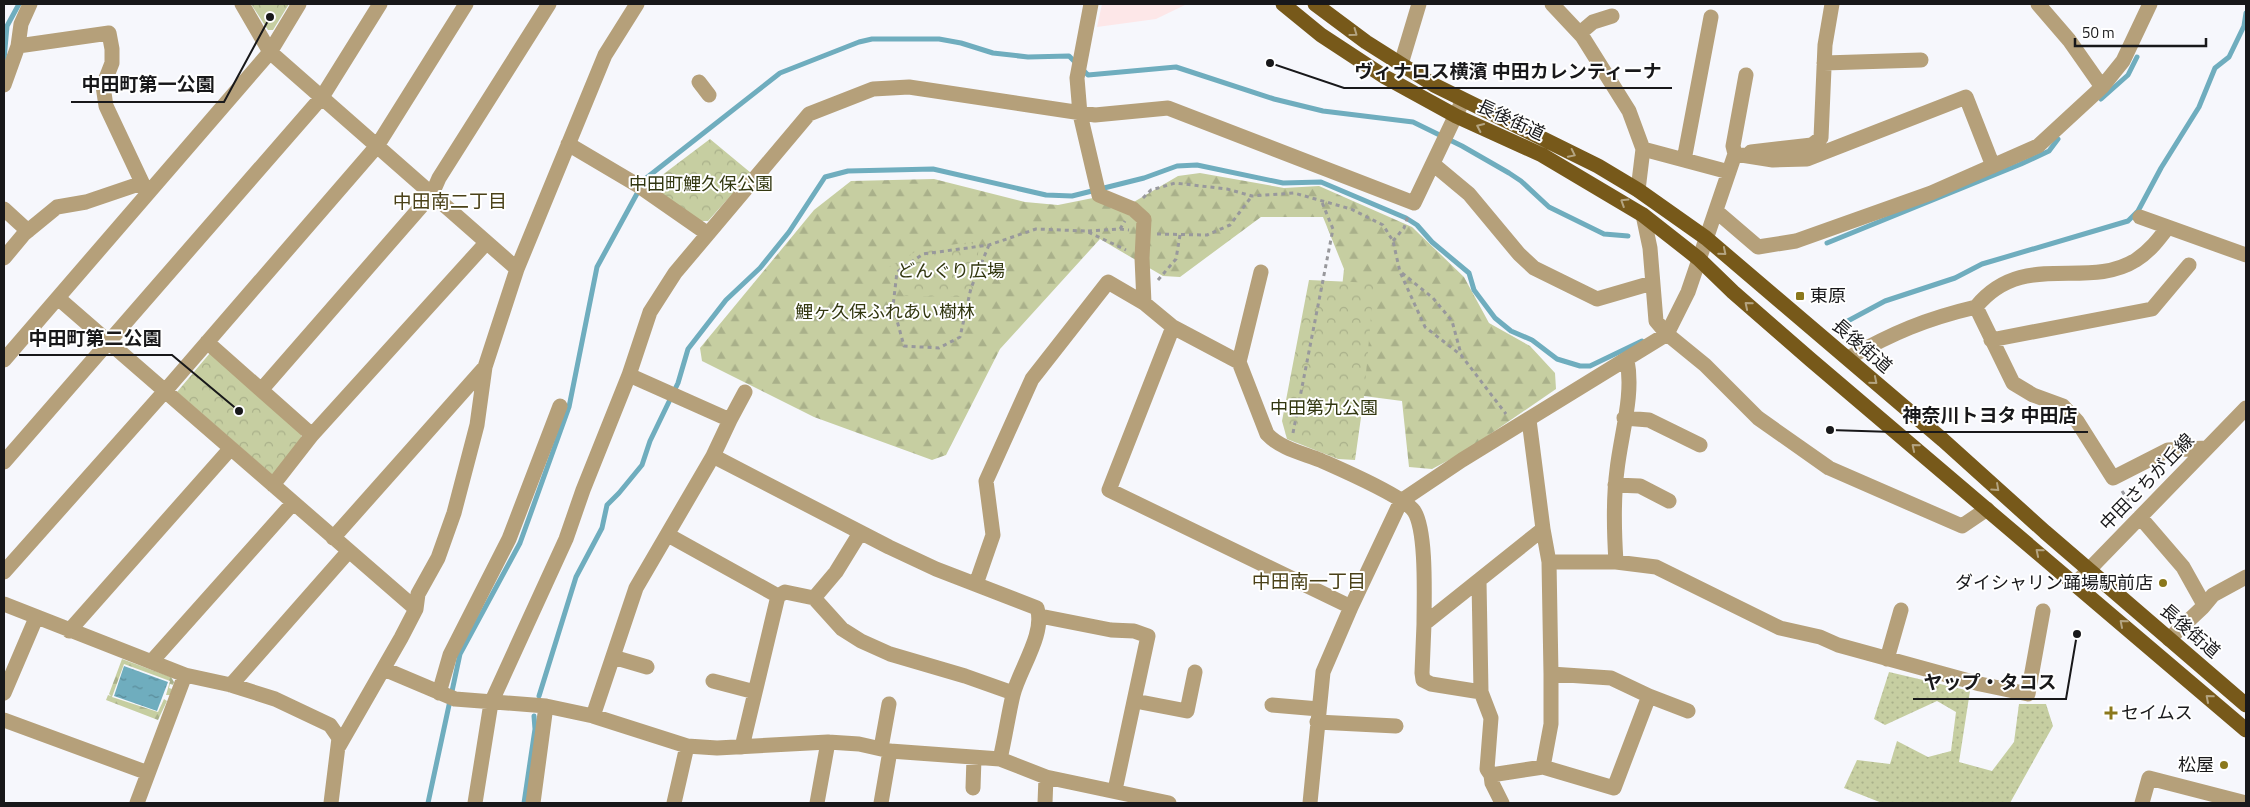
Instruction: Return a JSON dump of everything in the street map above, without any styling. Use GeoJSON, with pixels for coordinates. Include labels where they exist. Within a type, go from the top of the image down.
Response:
{"type":"FeatureCollection","features":[{"type":"Feature","properties":{"kind":"main road","name":"長後街道"},"geometry":{"type":"LineString","coordinates":[[1283,4],[1321,35],[1454,122],[1542,155],[1643,215],[1699,259],[1733,292],[2076,584]]}},
{"type":"Feature","properties":{"kind":"main road","name":"長後街道"},"geometry":{"type":"LineString","coordinates":[[1315,4],[1366,42],[1401,64],[1463,100],[1598,166],[1638,190],[1706,238],[1848,358],[2246,705]]}},
{"type":"Feature","properties":{"kind":"main road"},"geometry":{"type":"LineString","coordinates":[[2076,584],[2246,730]]}},
{"type":"Feature","properties":{"kind":"street"},"geometry":{"type":"LineString","coordinates":[[4,85],[9,76],[18,46],[20,24],[30,4]]}},
{"type":"Feature","properties":{"kind":"street"},"geometry":{"type":"LineString","coordinates":[[242,4],[270,52],[516,270]]}},
{"type":"Feature","properties":{"kind":"street"},"geometry":{"type":"LineString","coordinates":[[4,360],[58,298],[144,188],[270,52],[299,4]]}},
{"type":"Feature","properties":{"kind":"street"},"geometry":{"type":"LineString","coordinates":[[4,462],[322,97],[380,4]]}},
{"type":"Feature","properties":{"kind":"street"},"geometry":{"type":"LineString","coordinates":[[4,572],[165,391],[377,146],[466,4]]}},
{"type":"Feature","properties":{"kind":"street"},"geometry":{"type":"LineString","coordinates":[[262,389],[432,194],[440,178],[550,4]]}},
{"type":"Feature","properties":{"kind":"street"},"geometry":{"type":"LineString","coordinates":[[339,746],[384,669],[416,609],[418,594],[438,558],[454,513],[477,425],[485,367],[516,270],[605,55],[637,4]]}},
{"type":"Feature","properties":{"kind":"street"},"geometry":{"type":"LineString","coordinates":[[1091,4],[1078,70],[1080,114],[1097,191],[1133,209],[1144,219],[1142,258],[1144,303]]}},
{"type":"Feature","properties":{"kind":"street"},"geometry":{"type":"LineString","coordinates":[[1401,64],[1419,4]]}},
{"type":"Feature","properties":{"kind":"street"},"geometry":{"type":"LineString","coordinates":[[1552,4],[1580,33],[1629,111],[1643,149],[1638,190]]}},
{"type":"Feature","properties":{"kind":"street"},"geometry":{"type":"LineString","coordinates":[[1735,154],[1812,145],[1821,138],[1824,63],[1832,4]]}},
{"type":"Feature","properties":{"kind":"street"},"geometry":{"type":"LineString","coordinates":[[2038,4],[2069,40],[2102,87]]}},
{"type":"Feature","properties":{"kind":"street"},"geometry":{"type":"LineString","coordinates":[[1716,211],[1758,247],[1796,241],[1931,193],[2038,146],[2102,87],[2123,61],[2150,4]]}},
{"type":"Feature","properties":{"kind":"street"},"geometry":{"type":"LineString","coordinates":[[1580,33],[1593,22],[1612,16]]}},
{"type":"Feature","properties":{"kind":"street"},"geometry":{"type":"LineString","coordinates":[[1684,160],[1711,17]]}},
{"type":"Feature","properties":{"kind":"street"},"geometry":{"type":"LineString","coordinates":[[18,46],[109,33],[112,63],[103,86],[106,106],[144,188]]}},
{"type":"Feature","properties":{"kind":"street"},"geometry":{"type":"LineString","coordinates":[[1824,63],[1921,60]]}},
{"type":"Feature","properties":{"kind":"street"},"geometry":{"type":"LineString","coordinates":[[1310,803],[1323,672],[1351,607],[1401,501],[1462,460],[1523,424],[1591,379],[1627,360],[1667,334],[1688,292],[1735,154],[1733,146],[1746,75]]}},
{"type":"Feature","properties":{"kind":"street"},"geometry":{"type":"LineString","coordinates":[[699,82],[709,95]]}},
{"type":"Feature","properties":{"kind":"street"},"geometry":{"type":"LineString","coordinates":[[475,803],[492,703],[566,539],[583,490],[630,375],[650,312],[675,273],[809,114],[873,89],[910,87],[1095,116],[1168,108],[1414,203],[1463,100]]}},
{"type":"Feature","properties":{"kind":"street"},"geometry":{"type":"LineString","coordinates":[[1735,154],[1773,160],[1807,159],[1966,97],[1990,161],[1994,166]]}},
{"type":"Feature","properties":{"kind":"street"},"geometry":{"type":"LineString","coordinates":[[568,144],[639,186],[708,234]]}},
{"type":"Feature","properties":{"kind":"street"},"geometry":{"type":"LineString","coordinates":[[1643,149],[1729,172]]}},
{"type":"Feature","properties":{"kind":"street"},"geometry":{"type":"LineString","coordinates":[[1433,164],[1469,194],[1519,254],[1534,268],[1597,299],[1652,283]]}},
{"type":"Feature","properties":{"kind":"street"},"geometry":{"type":"LineString","coordinates":[[4,258],[28,231],[56,207],[144,188]]}},
{"type":"Feature","properties":{"kind":"street"},"geometry":{"type":"LineString","coordinates":[[4,209],[28,231]]}},
{"type":"Feature","properties":{"kind":"street"},"geometry":{"type":"LineString","coordinates":[[1643,215],[1650,248],[1656,321],[1667,334],[1705,365],[1758,418],[1829,468],[1962,526],[1987,509]]}},
{"type":"Feature","properties":{"kind":"street"},"geometry":{"type":"LineString","coordinates":[[2140,217],[2246,255]]}},
{"type":"Feature","properties":{"kind":"street"},"geometry":{"type":"LineString","coordinates":[[1848,358],[1893,333],[1938,316],[1976,307],[1982,300],[2009,280],[2040,273],[2114,269],[2136,260],[2153,246],[2168,227]]}},
{"type":"Feature","properties":{"kind":"street"},"geometry":{"type":"LineString","coordinates":[[273,486],[312,435],[486,243]]}},
{"type":"Feature","properties":{"kind":"street"},"geometry":{"type":"LineString","coordinates":[[1991,340],[2152,309],[2189,265]]}},
{"type":"Feature","properties":{"kind":"street"},"geometry":{"type":"LineString","coordinates":[[1261,272],[1239,362],[1267,434],[1274,442],[1322,461],[1401,501],[1413,511],[1418,523],[1422,547],[1423,680],[1431,684],[1481,692]]}},
{"type":"Feature","properties":{"kind":"street"},"geometry":{"type":"LineString","coordinates":[[976,584],[993,535],[986,481],[1032,379],[1108,282],[1144,303],[1174,327],[1239,362]]}},
{"type":"Feature","properties":{"kind":"street"},"geometry":{"type":"LineString","coordinates":[[58,298],[348,552],[416,609]]}},
{"type":"Feature","properties":{"kind":"street"},"geometry":{"type":"LineString","coordinates":[[1976,307],[2013,383],[2033,395],[2063,406],[2076,421],[2113,478],[2168,450],[2206,448]]}},
{"type":"Feature","properties":{"kind":"street"},"geometry":{"type":"LineString","coordinates":[[1174,327],[1109,490],[1351,607]]}},
{"type":"Feature","properties":{"kind":"street"},"geometry":{"type":"LineString","coordinates":[[207,342],[312,435]]}},
{"type":"Feature","properties":{"kind":"street"},"geometry":{"type":"LineString","coordinates":[[1616,562],[1613,519],[1615,485],[1631,376],[1627,360]]}},
{"type":"Feature","properties":{"kind":"street"},"geometry":{"type":"LineString","coordinates":[[332,538],[485,367]]}},
{"type":"Feature","properties":{"kind":"street"},"geometry":{"type":"LineString","coordinates":[[630,375],[730,420]]}},
{"type":"Feature","properties":{"kind":"street"},"geometry":{"type":"LineString","coordinates":[[593,716],[636,588],[714,456],[745,392]]}},
{"type":"Feature","properties":{"kind":"street"},"geometry":{"type":"LineString","coordinates":[[447,696],[450,655],[509,539],[560,406]]}},
{"type":"Feature","properties":{"kind":"street","name":"中田さちが丘線"},"geometry":{"type":"LineString","coordinates":[[2076,584],[2246,408]]}},
{"type":"Feature","properties":{"kind":"street"},"geometry":{"type":"LineString","coordinates":[[1624,418],[1650,420],[1700,445]]}},
{"type":"Feature","properties":{"kind":"street"},"geometry":{"type":"LineString","coordinates":[[1523,424],[1549,562],[1551,724],[1543,767]]}},
{"type":"Feature","properties":{"kind":"street"},"geometry":{"type":"LineString","coordinates":[[70,631],[231,448]]}},
{"type":"Feature","properties":{"kind":"street"},"geometry":{"type":"LineString","coordinates":[[714,456],[860,533],[936,569],[1037,608],[1040,616],[1032,648],[1013,693],[1000,759]]}},
{"type":"Feature","properties":{"kind":"street"},"geometry":{"type":"LineString","coordinates":[[1615,485],[1640,486],[1669,501]]}},
{"type":"Feature","properties":{"kind":"street"},"geometry":{"type":"LineString","coordinates":[[152,661],[293,503]]}},
{"type":"Feature","properties":{"kind":"street"},"geometry":{"type":"LineString","coordinates":[[2140,517],[2183,567],[2202,601],[2203,607]]}},
{"type":"Feature","properties":{"kind":"street"},"geometry":{"type":"LineString","coordinates":[[1424,624],[1543,529]]}},
{"type":"Feature","properties":{"kind":"street"},"geometry":{"type":"LineString","coordinates":[[814,598],[836,572],[860,533]]}},
{"type":"Feature","properties":{"kind":"street"},"geometry":{"type":"LineString","coordinates":[[668,535],[778,596]]}},
{"type":"Feature","properties":{"kind":"street"},"geometry":{"type":"LineString","coordinates":[[231,685],[348,552]]}},
{"type":"Feature","properties":{"kind":"street"},"geometry":{"type":"LineString","coordinates":[[1549,562],[1616,562],[1656,567],[1780,628],[1820,637],[1888,659],[1980,684],[2028,694],[2043,611]]}},
{"type":"Feature","properties":{"kind":"street"},"geometry":{"type":"LineString","coordinates":[[2169,639],[2203,607],[2213,594],[2246,578]]}},
{"type":"Feature","properties":{"kind":"street"},"geometry":{"type":"LineString","coordinates":[[1479,581],[1481,692],[1491,718],[1487,769],[1492,775],[1492,784],[1502,803]]}},
{"type":"Feature","properties":{"kind":"street"},"geometry":{"type":"LineString","coordinates":[[742,747],[778,596],[785,592],[814,598],[842,629],[861,641],[890,654],[965,676],[1013,693]]}},
{"type":"Feature","properties":{"kind":"street"},"geometry":{"type":"LineString","coordinates":[[4,604],[185,675],[231,685],[275,699],[330,725],[337,734],[339,746],[331,803]]}},
{"type":"Feature","properties":{"kind":"street"},"geometry":{"type":"LineString","coordinates":[[1888,659],[1901,610]]}},
{"type":"Feature","properties":{"kind":"street"},"geometry":{"type":"LineString","coordinates":[[1040,616],[1111,630],[1134,631],[1148,636],[1114,790]]}},
{"type":"Feature","properties":{"kind":"street"},"geometry":{"type":"LineString","coordinates":[[4,693],[36,618]]}},
{"type":"Feature","properties":{"kind":"street"},"geometry":{"type":"LineString","coordinates":[[613,657],[647,667]]}},
{"type":"Feature","properties":{"kind":"street"},"geometry":{"type":"LineString","coordinates":[[384,669],[447,696],[492,703],[546,706],[593,716],[688,746],[742,747],[828,742],[974,758],[1000,759],[1046,777],[1169,803]]}},
{"type":"Feature","properties":{"kind":"street"},"geometry":{"type":"LineString","coordinates":[[1135,701],[1187,712],[1196,672]]}},
{"type":"Feature","properties":{"kind":"street"},"geometry":{"type":"LineString","coordinates":[[1551,674],[1611,678],[1649,696],[1688,711]]}},
{"type":"Feature","properties":{"kind":"street"},"geometry":{"type":"LineString","coordinates":[[137,803],[185,675]]}},
{"type":"Feature","properties":{"kind":"street"},"geometry":{"type":"LineString","coordinates":[[713,681],[755,692]]}},
{"type":"Feature","properties":{"kind":"street"},"geometry":{"type":"LineString","coordinates":[[1492,775],[1543,767],[1614,788],[1649,696]]}},
{"type":"Feature","properties":{"kind":"street"},"geometry":{"type":"LineString","coordinates":[[881,803],[889,704]]}},
{"type":"Feature","properties":{"kind":"street"},"geometry":{"type":"LineString","coordinates":[[1272,705],[1318,715],[1396,726]]}},
{"type":"Feature","properties":{"kind":"street"},"geometry":{"type":"LineString","coordinates":[[533,803],[546,706]]}},
{"type":"Feature","properties":{"kind":"street"},"geometry":{"type":"LineString","coordinates":[[4,720],[148,773]]}},
{"type":"Feature","properties":{"kind":"street"},"geometry":{"type":"LineString","coordinates":[[817,803],[828,742]]}},
{"type":"Feature","properties":{"kind":"street"},"geometry":{"type":"LineString","coordinates":[[674,803],[688,746]]}},
{"type":"Feature","properties":{"kind":"street"},"geometry":{"type":"LineString","coordinates":[[973,788],[974,758]]}},
{"type":"Feature","properties":{"kind":"street"},"geometry":{"type":"LineString","coordinates":[[1046,777],[1046,803]]}},
{"type":"Feature","properties":{"kind":"street"},"geometry":{"type":"LineString","coordinates":[[2142,803],[2149,778],[2246,803]]}},
{"type":"Feature","properties":{"kind":"path"},"geometry":{"type":"LineString","coordinates":[[1133,209],[1151,190],[1175,182],[1227,189],[1252,196],[1294,193],[1351,208],[1383,225],[1393,241],[1400,272],[1425,328],[1461,355],[1523,424]]}},
{"type":"Feature","properties":{"kind":"path"},"geometry":{"type":"LineString","coordinates":[[1143,276],[1159,280],[1176,259],[1180,235],[1207,235],[1230,225],[1252,196]]}},
{"type":"Feature","properties":{"kind":"path"},"geometry":{"type":"LineString","coordinates":[[1290,448],[1333,230],[1321,200]]}},
{"type":"Feature","properties":{"kind":"path"},"geometry":{"type":"LineString","coordinates":[[1393,241],[1404,228],[1409,213]]}},
{"type":"Feature","properties":{"kind":"path"},"geometry":{"type":"LineString","coordinates":[[989,245],[971,288],[960,336],[939,348],[904,346],[893,306],[897,272],[923,254],[989,245],[1036,229],[1086,231],[1142,258]]}},
{"type":"Feature","properties":{"kind":"path"},"geometry":{"type":"LineString","coordinates":[[1400,272],[1433,298],[1452,321],[1461,355]]}},
{"type":"Feature","properties":{"kind":"path"},"geometry":{"type":"LineString","coordinates":[[2113,478],[2140,517]]}},
{"type":"Feature","properties":{"kind":"shaded area"},"geometry":{"type":"Polygon","coordinates":[[[1102,4],[1187,4],[1156,19],[1097,27],[1102,4]]]}},
{"type":"Feature","properties":{"kind":"green space"},"geometry":{"type":"Polygon","coordinates":[[[251,4],[289,4],[273,30],[268,30],[251,4]]]}},
{"type":"Feature","properties":{"kind":"green space","name":"中田町鯉久保公園"},"geometry":{"type":"Polygon","coordinates":[[[710,139],[751,173],[708,221],[700,221],[649,185],[710,139]]]}},
{"type":"Feature","properties":{"kind":"green space","name":"鯉ヶ久保ふれあい樹林"},"geometry":{"type":"Polygon","coordinates":[[[1200,173],[1284,188],[1319,186],[1412,227],[1464,277],[1489,323],[1530,346],[1555,373],[1556,389],[1464,452],[1432,469],[1409,467],[1402,401],[1364,396],[1338,325],[1344,269],[1323,217],[1261,217],[1180,277],[1163,276],[1100,239],[1000,349],[946,455],[932,460],[814,417],[702,361],[700,348],[814,210],[851,181],[934,179],[1025,202],[1058,205],[1098,197],[1127,206],[1178,176],[1200,173]]]}},
{"type":"Feature","properties":{"kind":"green space","name":"どんぐり広場"},"geometry":{"type":"Polygon","coordinates":[[[979,241],[975,297],[904,296],[887,268],[920,249],[979,241]]]}},
{"type":"Feature","properties":{"kind":"green space","name":"中田第九公園"},"geometry":{"type":"Polygon","coordinates":[[[1309,280],[1374,283],[1364,396],[1355,460],[1338,459],[1287,439],[1282,421],[1309,280]]]}},
{"type":"Feature","properties":{"kind":"green space"},"geometry":{"type":"Polygon","coordinates":[[[210,353],[300,430],[303,445],[275,477],[177,392],[210,353]]]}},
{"type":"Feature","properties":{"kind":"green space"},"geometry":{"type":"Polygon","coordinates":[[[122,659],[171,677],[174,682],[173,685],[170,684],[169,688],[172,689],[170,695],[166,695],[170,681],[124,664],[112,697],[158,712],[164,699],[167,701],[158,720],[106,700],[108,695],[111,696],[109,694],[122,659]]]}},
{"type":"Feature","properties":{"kind":"green space"},"geometry":{"type":"Polygon","coordinates":[[[1889,672],[1970,691],[1959,762],[1992,771],[2014,742],[2019,704],[2046,704],[2053,726],[2010,803],[1882,803],[1844,788],[1857,760],[1890,764],[1897,741],[1928,757],[1951,751],[1956,712],[1937,701],[1885,725],[1874,719],[1889,672]]]}},
{"type":"Feature","properties":{"kind":"water"},"geometry":{"type":"Polygon","coordinates":[[[124,666],[168,682],[157,711],[114,696],[124,666]]]}},
{"type":"Feature","properties":{"kind":"waterway"},"geometry":{"type":"LineString","coordinates":[[4,60],[7,26],[19,4]]}},
{"type":"Feature","properties":{"kind":"waterway"},"geometry":{"type":"LineString","coordinates":[[1844,323],[1885,301],[1955,278],[1982,264],[2128,221],[2138,211],[2161,168],[2199,107],[2215,68],[2229,57],[2244,26],[2246,13]]}},
{"type":"Feature","properties":{"kind":"waterway"},"geometry":{"type":"LineString","coordinates":[[428,803],[460,654],[520,543],[569,407],[597,267],[645,179],[780,73],[859,42],[872,39],[939,39],[961,43],[993,53],[1028,57],[1069,56],[1088,75],[1176,67],[1274,99],[1323,111],[1413,122],[1462,146],[1509,173],[1521,181],[1549,207],[1604,234],[1628,236]]}},
{"type":"Feature","properties":{"kind":"waterway"},"geometry":{"type":"LineString","coordinates":[[2101,99],[2128,75],[2137,57]]}},
{"type":"Feature","properties":{"kind":"waterway"},"geometry":{"type":"LineString","coordinates":[[1827,243],[2021,164],[2049,151],[2058,139]]}},
{"type":"Feature","properties":{"kind":"waterway"},"geometry":{"type":"LineString","coordinates":[[539,696],[576,577],[602,528],[607,505],[642,465],[650,441],[678,383],[688,349],[726,300],[760,268],[789,232],[825,177],[848,171],[933,169],[1046,195],[1072,196],[1144,178],[1177,166],[1197,165],[1283,183],[1321,182],[1406,218],[1417,225],[1432,242],[1469,273],[1474,290],[1495,318],[1511,331],[1532,340],[1557,359],[1580,366],[1590,366],[1642,341]]}},
{"type":"Feature","properties":{"kind":"waterway"},"geometry":{"type":"LineString","coordinates":[[524,803],[535,729],[534,716]]}},
{"type":"Feature","properties":{"kind":"place","name":"中田町第一公園"},"geometry":{"type":"Point","coordinates":[270,17]}},
{"type":"Feature","properties":{"kind":"place","name":"ヴィナロス横濱 中田カレンティーナ"},"geometry":{"type":"Point","coordinates":[1270,63]}},
{"type":"Feature","properties":{"kind":"place","name":"東原"},"geometry":{"type":"Point","coordinates":[1800,296]}},
{"type":"Feature","properties":{"kind":"place","name":"中田町第二公園"},"geometry":{"type":"Point","coordinates":[239,411]}},
{"type":"Feature","properties":{"kind":"place","name":"神奈川トヨタ 中田店"},"geometry":{"type":"Point","coordinates":[1830,430]}},
{"type":"Feature","properties":{"kind":"place","name":"ダイシャリン踊場駅前店"},"geometry":{"type":"Point","coordinates":[2163,583]}},
{"type":"Feature","properties":{"kind":"place","name":"ヤップ・タコス"},"geometry":{"type":"Point","coordinates":[2077,634]}},
{"type":"Feature","properties":{"kind":"place","name":"セイムス"},"geometry":{"type":"Point","coordinates":[2111,713]}},
{"type":"Feature","properties":{"kind":"place","name":"松屋"},"geometry":{"type":"Point","coordinates":[2224,765]}},
{"type":"Feature","properties":{"kind":"district","name":"中田南二丁目"},"geometry":{"type":"Point","coordinates":[450,201]}},
{"type":"Feature","properties":{"kind":"district","name":"中田南一丁目"},"geometry":{"type":"Point","coordinates":[1309,581]}}]}
